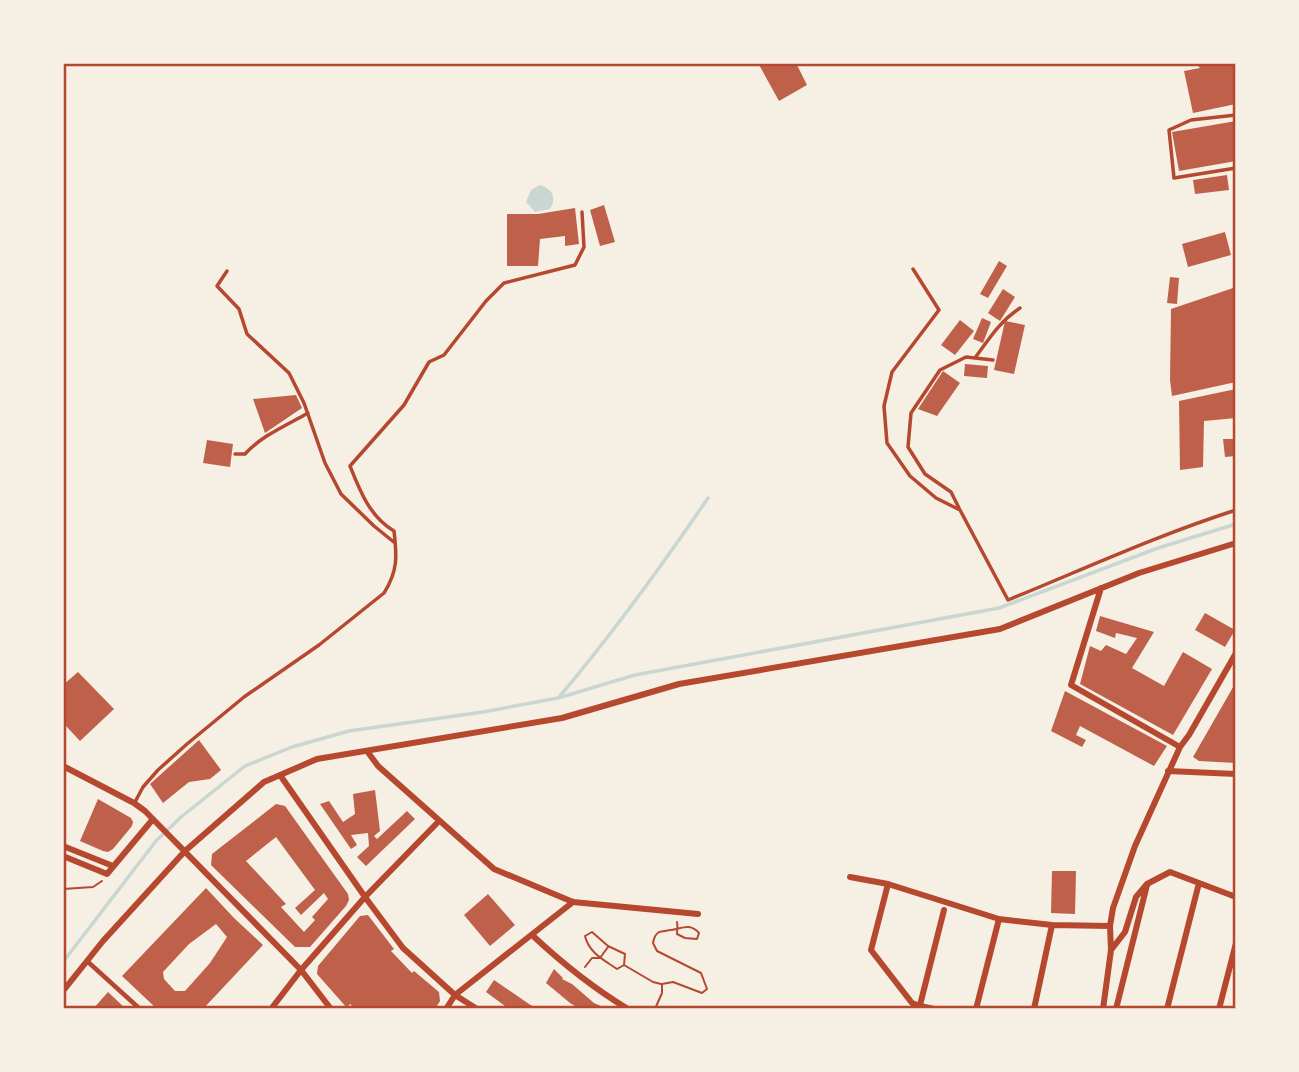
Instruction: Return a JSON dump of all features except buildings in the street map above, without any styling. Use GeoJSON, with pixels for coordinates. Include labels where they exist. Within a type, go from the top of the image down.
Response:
{"type":"FeatureCollection","features":[{"type":"Feature","properties":{"kind":"street"},"geometry":{"type":"LineString","coordinates":[[63,990],[103,941],[185,851],[264,782],[317,759],[562,718],[679,684],[1000,629],[1139,573],[1236,543]]}},
{"type":"Feature","properties":{"kind":"street"},"geometry":{"type":"LineString","coordinates":[[1101,588],[1071,685],[1180,747]]}},
{"type":"Feature","properties":{"kind":"street"},"geometry":{"type":"LineString","coordinates":[[1103,1009],[1111,950],[1110,926],[1113,908],[1135,846],[1180,747],[1236,653]]}},
{"type":"Feature","properties":{"kind":"street"},"geometry":{"type":"LineString","coordinates":[[367,751],[378,766],[494,869],[573,902],[698,914]]}},
{"type":"Feature","properties":{"kind":"street"},"geometry":{"type":"LineString","coordinates":[[63,766],[134,803],[153,819],[301,970],[331,1009]]}},
{"type":"Feature","properties":{"kind":"street"},"geometry":{"type":"LineString","coordinates":[[1168,771],[1236,775]]}},
{"type":"Feature","properties":{"kind":"street"},"geometry":{"type":"LineString","coordinates":[[280,775],[404,948],[455,995],[477,1009]]}},
{"type":"Feature","properties":{"kind":"street"},"geometry":{"type":"LineString","coordinates":[[63,856],[107,874],[153,819]]}},
{"type":"Feature","properties":{"kind":"street"},"geometry":{"type":"LineString","coordinates":[[271,1009],[365,897],[439,821]]}},
{"type":"Feature","properties":{"kind":"street"},"geometry":{"type":"LineString","coordinates":[[63,846],[113,866]]}},
{"type":"Feature","properties":{"kind":"street"},"geometry":{"type":"LineString","coordinates":[[1111,950],[1125,932],[1136,897],[1147,884],[1170,872],[1236,897]]}},
{"type":"Feature","properties":{"kind":"street"},"geometry":{"type":"LineString","coordinates":[[850,877],[888,884],[999,919],[1052,925],[1110,926]]}},
{"type":"Feature","properties":{"kind":"street"},"geometry":{"type":"LineString","coordinates":[[1167,1009],[1199,883]]}},
{"type":"Feature","properties":{"kind":"street"},"geometry":{"type":"LineString","coordinates":[[888,884],[871,950],[912,1003],[919,1008],[934,1009]]}},
{"type":"Feature","properties":{"kind":"street"},"geometry":{"type":"LineString","coordinates":[[1116,1009],[1147,884]]}},
{"type":"Feature","properties":{"kind":"street"},"geometry":{"type":"LineString","coordinates":[[446,1009],[455,995],[573,902]]}},
{"type":"Feature","properties":{"kind":"street"},"geometry":{"type":"LineString","coordinates":[[919,1008],[944,910]]}},
{"type":"Feature","properties":{"kind":"street"},"geometry":{"type":"LineString","coordinates":[[976,1009],[999,919]]}},
{"type":"Feature","properties":{"kind":"street"},"geometry":{"type":"LineString","coordinates":[[1034,1009],[1052,925]]}},
{"type":"Feature","properties":{"kind":"street"},"geometry":{"type":"LineString","coordinates":[[532,935],[601,993],[628,1009]]}},
{"type":"Feature","properties":{"kind":"street"},"geometry":{"type":"LineString","coordinates":[[1219,1009],[1236,943]]}},
{"type":"Feature","properties":{"kind":"street"},"geometry":{"type":"LineString","coordinates":[[87,961],[140,1009]]}},
{"type":"Feature","properties":{"kind":"lane"},"geometry":{"type":"LineString","coordinates":[[1236,115],[1191,120],[1169,130],[1174,178],[1236,168]]}},
{"type":"Feature","properties":{"kind":"lane"},"geometry":{"type":"LineString","coordinates":[[134,803],[143,787],[158,770],[187,744],[244,697],[319,645],[384,593],[391,583],[397,556],[394,531],[384,525],[363,497],[350,466],[404,405],[429,362],[444,355],[486,301],[505,283],[575,265],[584,247],[582,212]]}},
{"type":"Feature","properties":{"kind":"lane"},"geometry":{"type":"LineString","coordinates":[[913,269],[939,310],[892,372],[884,406],[887,443],[910,476],[936,498],[960,510]]}},
{"type":"Feature","properties":{"kind":"lane"},"geometry":{"type":"LineString","coordinates":[[227,271],[217,286],[239,309],[247,334],[289,373],[308,413],[324,463],[341,494],[396,543]]}},
{"type":"Feature","properties":{"kind":"lane"},"geometry":{"type":"LineString","coordinates":[[975,358],[999,325],[1020,308]]}},
{"type":"Feature","properties":{"kind":"lane"},"geometry":{"type":"LineString","coordinates":[[993,360],[967,357],[940,370],[911,413],[908,447],[925,474],[951,492],[1008,600],[1143,543],[1236,509]]}},
{"type":"Feature","properties":{"kind":"lane"},"geometry":{"type":"LineString","coordinates":[[235,454],[245,454],[278,429],[308,413]]}},
{"type":"Feature","properties":{"kind":"path"},"geometry":{"type":"LineString","coordinates":[[63,889],[93,887],[101,883],[107,874]]}},
{"type":"Feature","properties":{"kind":"path"},"geometry":{"type":"LineString","coordinates":[[624,965],[653,982],[673,982],[702,993],[707,989],[701,973],[657,951],[653,943],[659,932],[677,929],[686,926],[696,929],[699,933],[697,939],[677,934],[677,929],[675,913]]}},
{"type":"Feature","properties":{"kind":"path"},"geometry":{"type":"LineString","coordinates":[[592,932],[608,946],[625,954],[624,965],[617,969],[600,958],[587,946],[585,936],[592,932]]}},
{"type":"Feature","properties":{"kind":"path"},"geometry":{"type":"LineString","coordinates":[[600,958],[608,946]]}},
{"type":"Feature","properties":{"kind":"path"},"geometry":{"type":"LineString","coordinates":[[579,975],[592,958],[600,958]]}},
{"type":"Feature","properties":{"kind":"path"},"geometry":{"type":"LineString","coordinates":[[655,1009],[662,993],[662,984]]}},
{"type":"Feature","properties":{"kind":"shaded area"},"geometry":{"type":"Polygon","coordinates":[[[540,185],[550,191],[553,201],[550,209],[535,212],[526,202],[531,190],[540,185]]]}},
{"type":"Feature","properties":{"kind":"waterway"},"geometry":{"type":"LineString","coordinates":[[560,696],[637,599],[708,498]]}},
{"type":"Feature","properties":{"kind":"waterway"},"geometry":{"type":"LineString","coordinates":[[63,962],[156,841],[181,817],[245,766],[292,747],[349,731],[483,712],[558,698],[635,675],[999,608],[1158,548],[1236,524]]}}]}
